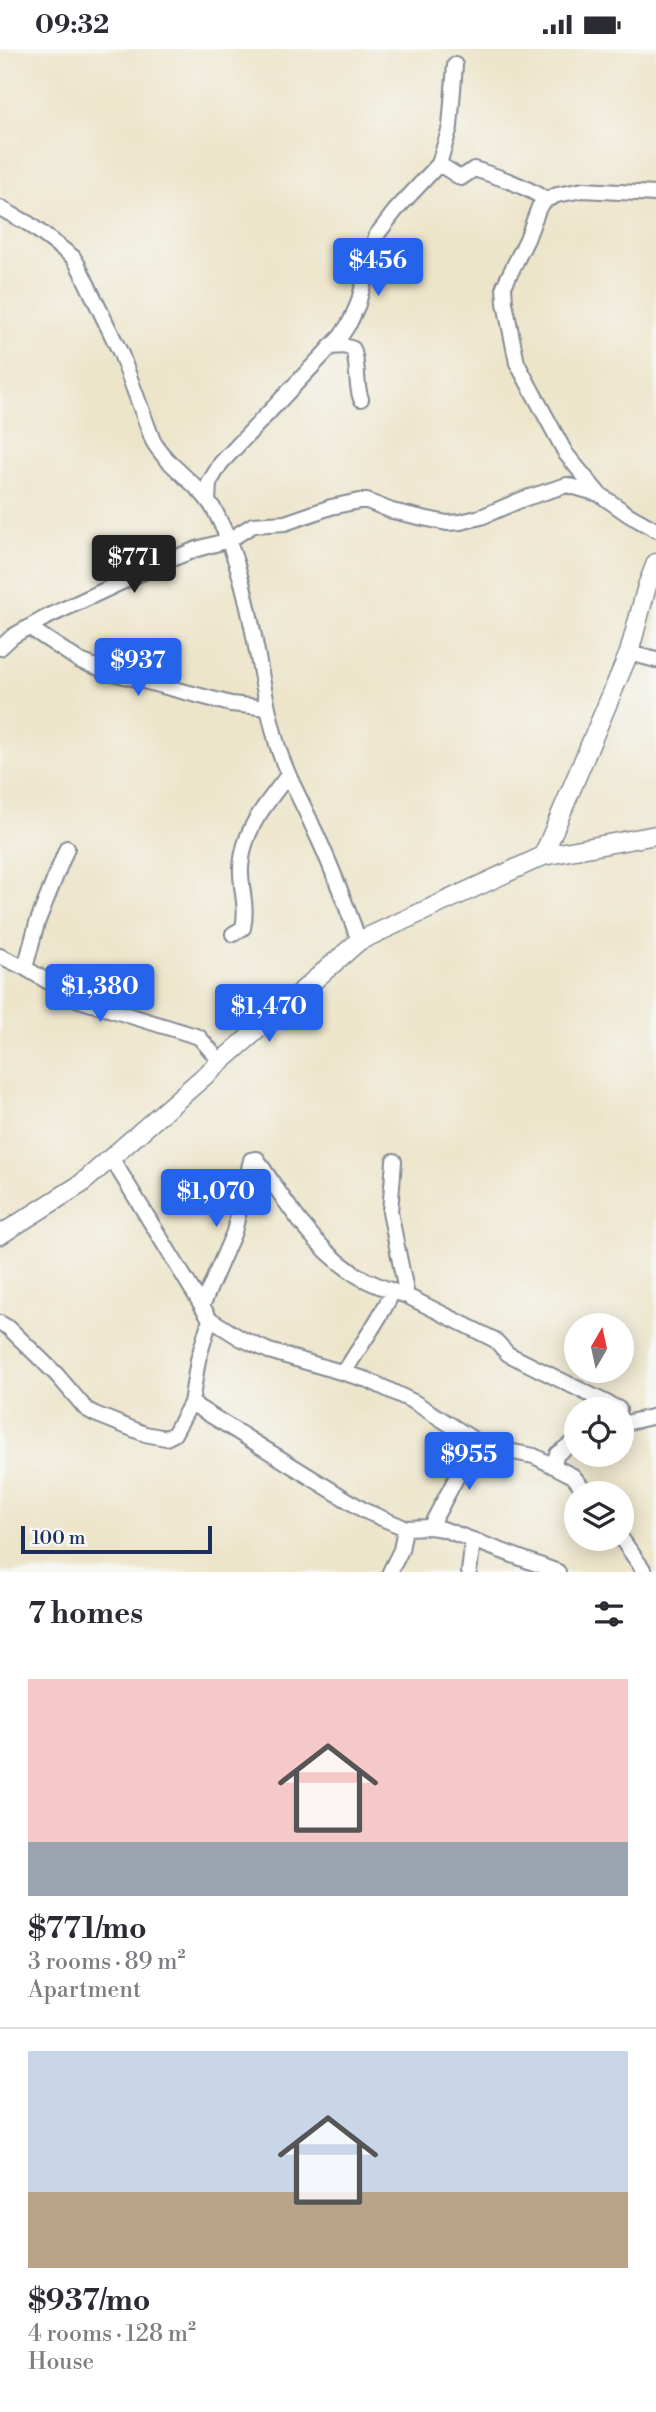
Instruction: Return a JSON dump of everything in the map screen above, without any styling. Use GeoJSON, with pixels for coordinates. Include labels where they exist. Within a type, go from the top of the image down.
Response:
{"type":"FeatureCollection","features":[{"type":"Feature","properties":{"kind":"street"},"geometry":{"type":"LineString","coordinates":[[208,501],[209,483],[221,463],[351,322],[376,236],[395,211],[439,164],[450,127],[455,65]]}},
{"type":"Feature","properties":{"kind":"street"},"geometry":{"type":"LineString","coordinates":[[439,164],[461,178],[474,169],[504,179],[546,200]]}},
{"type":"Feature","properties":{"kind":"street"},"geometry":{"type":"LineString","coordinates":[[656,194],[583,190],[546,200],[539,207],[504,286],[517,363],[566,454],[599,494],[656,530]]}},
{"type":"Feature","properties":{"kind":"street"},"geometry":{"type":"LineString","coordinates":[[0,208],[29,224],[73,257],[106,321],[157,447],[171,466],[208,501],[229,540],[250,615],[277,746],[328,860],[359,941]]}},
{"type":"Feature","properties":{"kind":"street"},"geometry":{"type":"LineString","coordinates":[[330,347],[344,346],[353,349],[361,399]]}},
{"type":"Feature","properties":{"kind":"street"},"geometry":{"type":"LineString","coordinates":[[0,648],[13,636],[45,618],[197,549],[229,540],[253,525],[285,523],[331,507],[359,501],[447,523],[481,517],[523,499],[567,485],[599,494]]}},
{"type":"Feature","properties":{"kind":"street"},"geometry":{"type":"LineString","coordinates":[[543,856],[629,653],[656,563]]}},
{"type":"Feature","properties":{"kind":"street"},"geometry":{"type":"LineString","coordinates":[[30,628],[80,661],[113,673],[231,704],[268,708]]}},
{"type":"Feature","properties":{"kind":"street"},"geometry":{"type":"LineString","coordinates":[[629,653],[656,660]]}},
{"type":"Feature","properties":{"kind":"street"},"geometry":{"type":"LineString","coordinates":[[233,934],[243,928],[246,914],[241,868],[252,824],[288,775]]}},
{"type":"Feature","properties":{"kind":"street"},"geometry":{"type":"LineString","coordinates":[[0,1235],[81,1184],[112,1159],[359,941],[543,856],[656,835]]}},
{"type":"Feature","properties":{"kind":"street"},"geometry":{"type":"LineString","coordinates":[[25,968],[37,923],[67,848]]}},
{"type":"Feature","properties":{"kind":"street"},"geometry":{"type":"LineString","coordinates":[[0,956],[79,1000],[199,1037],[220,1061]]}},
{"type":"Feature","properties":{"kind":"street"},"geometry":{"type":"LineString","coordinates":[[112,1159],[210,1319],[240,1338],[269,1351],[368,1380],[414,1402],[476,1441],[492,1448],[534,1456],[573,1476],[577,1481]]}},
{"type":"Feature","properties":{"kind":"street"},"geometry":{"type":"LineString","coordinates":[[201,1306],[233,1232],[251,1160],[257,1159],[291,1209],[331,1255],[354,1274],[400,1293],[495,1340],[508,1354],[596,1397]]}},
{"type":"Feature","properties":{"kind":"street"},"geometry":{"type":"LineString","coordinates":[[344,1373],[360,1344],[400,1293],[390,1212],[394,1161]]}},
{"type":"Feature","properties":{"kind":"street"},"geometry":{"type":"LineString","coordinates":[[0,1323],[9,1328],[47,1364],[86,1409],[145,1434],[166,1438],[174,1434],[191,1403],[198,1360],[210,1319]]}},
{"type":"Feature","properties":{"kind":"street"},"geometry":{"type":"LineString","coordinates":[[191,1403],[365,1511],[405,1528],[443,1529],[558,1572]]}},
{"type":"Feature","properties":{"kind":"street"},"geometry":{"type":"LineString","coordinates":[[634,1416],[639,1419]]}},
{"type":"Feature","properties":{"kind":"street"},"geometry":{"type":"LineString","coordinates":[[634,1420],[656,1416]]}},
{"type":"Feature","properties":{"kind":"street"},"geometry":{"type":"LineString","coordinates":[[430,1527],[476,1441]]}},
{"type":"Feature","properties":{"kind":"street"},"geometry":{"type":"LineString","coordinates":[[553,1465],[558,1454],[564,1449]]}},
{"type":"Feature","properties":{"kind":"street"},"geometry":{"type":"LineString","coordinates":[[390,1572],[401,1550],[405,1528]]}},
{"type":"Feature","properties":{"kind":"street"},"geometry":{"type":"LineString","coordinates":[[469,1572],[473,1540]]}},
{"type":"Feature","properties":{"kind":"street"},"geometry":{"type":"LineString","coordinates":[[630,1551],[645,1572]]}}]}
